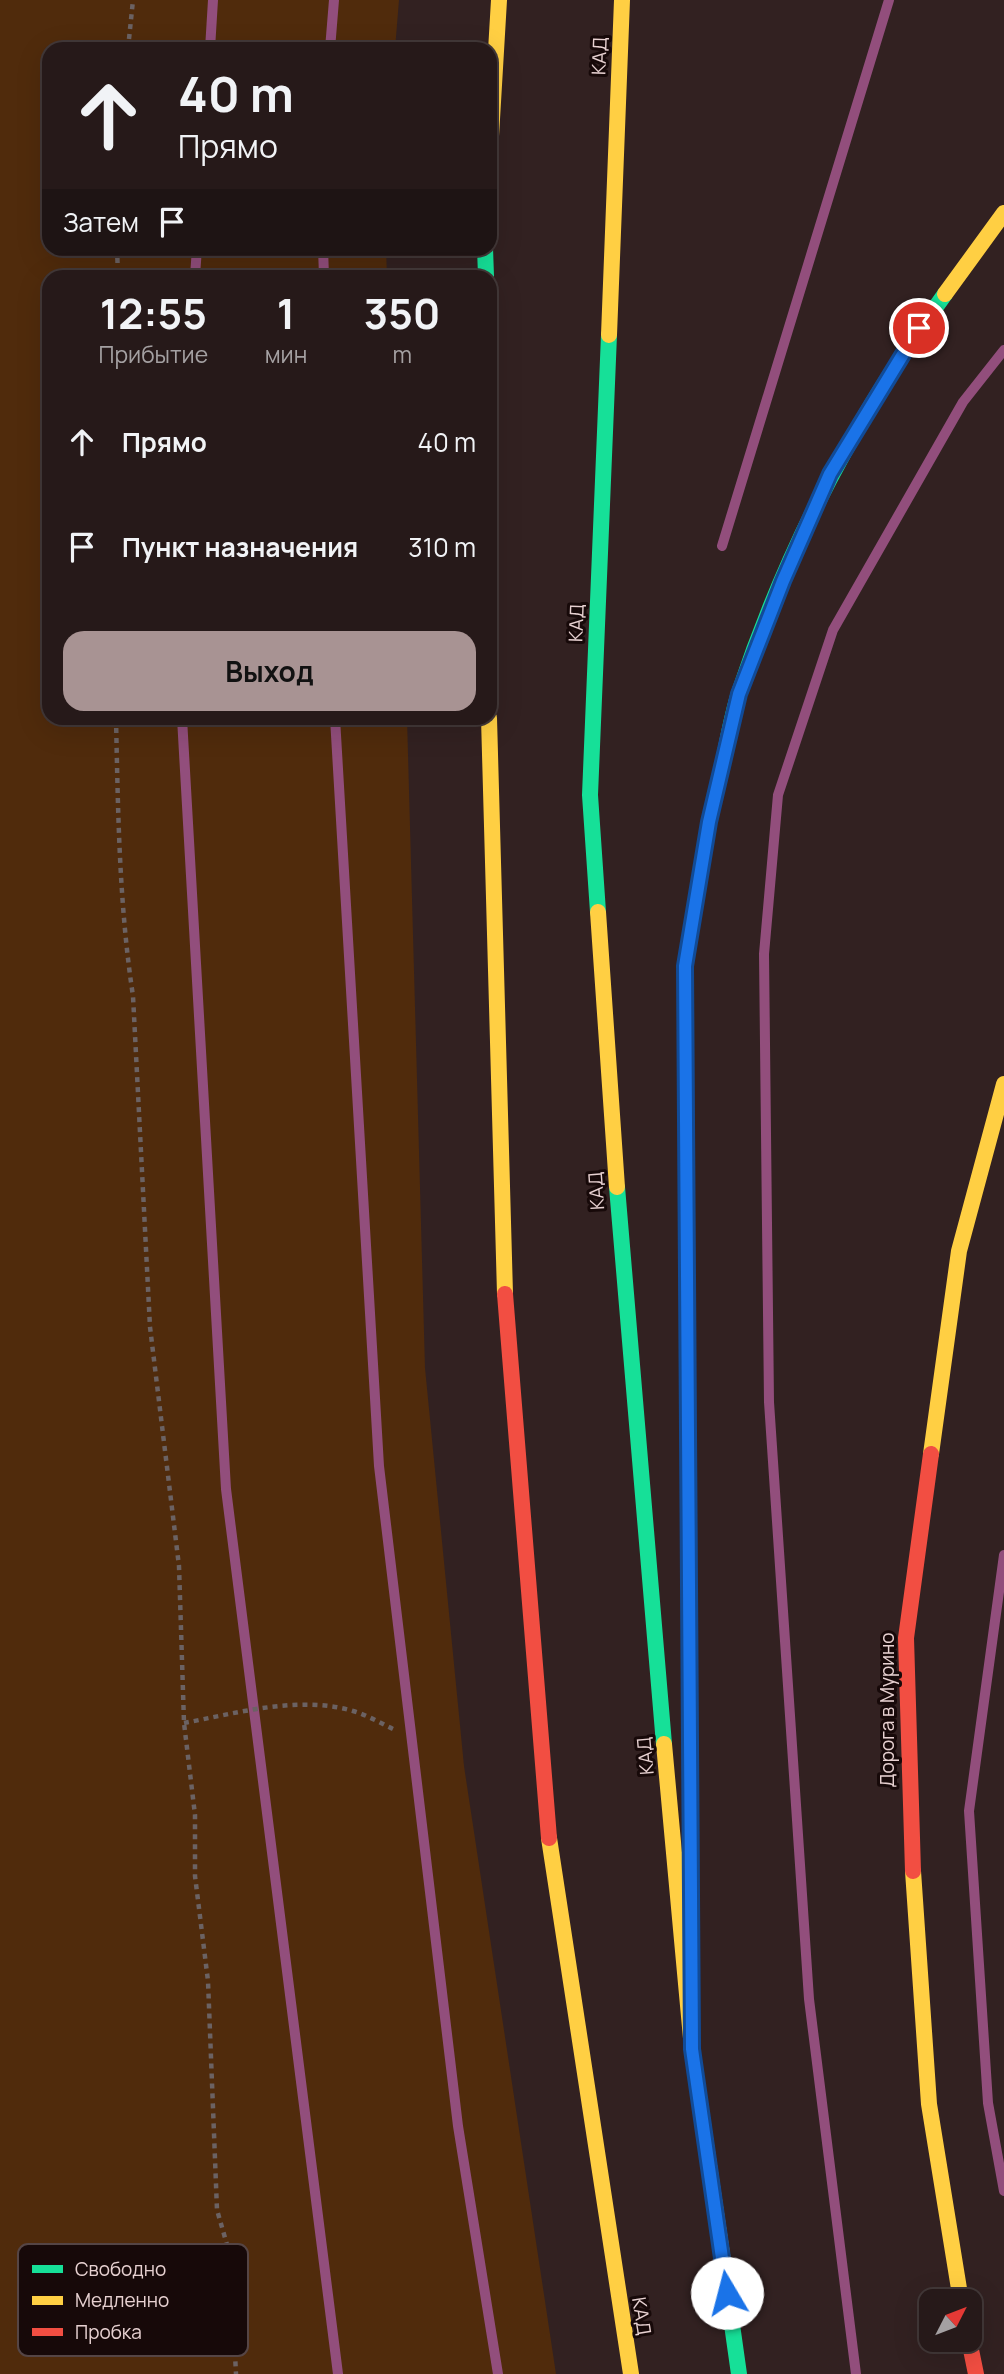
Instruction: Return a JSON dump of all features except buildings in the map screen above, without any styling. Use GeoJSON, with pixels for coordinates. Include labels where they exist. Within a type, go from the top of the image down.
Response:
{"type":"FeatureCollection","features":[{"type":"Feature","properties":{"kind":"main road"},"geometry":{"type":"LineString","coordinates":[[497,42],[499,0]]}},
{"type":"Feature","properties":{"kind":"main road","name":"КАД"},"geometry":{"type":"LineString","coordinates":[[622,0],[590,795],[625,1308],[692,2049],[738,2374]]}},
{"type":"Feature","properties":{"kind":"main road"},"geometry":{"type":"LineString","coordinates":[[692,2049],[685,966],[707,835],[739,694],[783,581],[830,474],[907,346],[1004,213]]}},
{"type":"Feature","properties":{"kind":"main road","name":"КАД"},"geometry":{"type":"LineString","coordinates":[[489,725],[506,1320],[549,1841],[631,2374]]}},
{"type":"Feature","properties":{"kind":"main road","name":"Дорога в Мурино"},"geometry":{"type":"LineString","coordinates":[[959,2289],[929,2104],[918,1970],[909,1805],[906,1638],[958,1251],[1004,1084]]}},
{"type":"Feature","properties":{"kind":"main road"},"geometry":{"type":"LineString","coordinates":[[971,2352],[976,2374]]}},
{"type":"Feature","properties":{"kind":"path"},"geometry":{"type":"LineString","coordinates":[[129,42],[133,0]]}},
{"type":"Feature","properties":{"kind":"path"},"geometry":{"type":"LineString","coordinates":[[116,725],[126,953],[133,996],[150,1327],[178,1566],[184,1723],[195,1815],[195,1876],[208,1981],[217,2210],[227,2244]]}},
{"type":"Feature","properties":{"kind":"path"},"geometry":{"type":"LineString","coordinates":[[184,1723],[279,1707],[321,1705],[354,1711],[393,1729]]}},
{"type":"Feature","properties":{"kind":"path"},"geometry":{"type":"LineString","coordinates":[[235,2356],[236,2374]]}},
{"type":"Feature","properties":{"kind":"shaded area"},"geometry":{"type":"Polygon","coordinates":[[[0,0],[399,0],[396,42],[42,42],[42,256],[386,256],[387,270],[42,270],[42,725],[407,725],[425,1368],[464,1766],[556,2374],[0,2374],[0,0]]]}},
{"type":"Feature","properties":{"kind":"waterway"},"geometry":{"type":"LineString","coordinates":[[210,42],[213,0]]}},
{"type":"Feature","properties":{"kind":"waterway"},"geometry":{"type":"LineString","coordinates":[[331,42],[334,0]]}},
{"type":"Feature","properties":{"kind":"waterway"},"geometry":{"type":"LineString","coordinates":[[722,546],[889,0]]}},
{"type":"Feature","properties":{"kind":"waterway"},"geometry":{"type":"LineString","coordinates":[[195,270],[196,256]]}},
{"type":"Feature","properties":{"kind":"waterway"},"geometry":{"type":"LineString","coordinates":[[323,256],[324,270]]}},
{"type":"Feature","properties":{"kind":"waterway"},"geometry":{"type":"LineString","coordinates":[[856,2374],[809,1999],[769,1402],[764,954],[778,795],[833,630],[963,402],[1004,350]]}},
{"type":"Feature","properties":{"kind":"waterway"},"geometry":{"type":"LineString","coordinates":[[182,725],[226,1489],[338,2374]]}},
{"type":"Feature","properties":{"kind":"waterway"},"geometry":{"type":"LineString","coordinates":[[335,725],[379,1466],[458,2126],[498,2374]]}},
{"type":"Feature","properties":{"kind":"waterway"},"geometry":{"type":"LineString","coordinates":[[1004,1555],[969,1811],[988,2103],[1004,2191]]}},
{"type":"Feature","properties":{"kind":"traffic: fast"},"geometry":{"type":"LineString","coordinates":[[485,256],[486,270]]}},
{"type":"Feature","properties":{"kind":"traffic: fast"},"geometry":{"type":"LineString","coordinates":[[721,771],[739,693],[779,587],[802,536],[882,387],[945,294]]}},
{"type":"Feature","properties":{"kind":"traffic: fast"},"geometry":{"type":"LineString","coordinates":[[598,912],[590,795],[609,335]]}},
{"type":"Feature","properties":{"kind":"traffic: fast"},"geometry":{"type":"LineString","coordinates":[[617,1187],[664,1744]]}},
{"type":"Feature","properties":{"kind":"traffic: fast"},"geometry":{"type":"LineString","coordinates":[[723,2261],[739,2374]]}},
{"type":"Feature","properties":{"kind":"traffic: slow"},"geometry":{"type":"LineString","coordinates":[[497,42],[499,0]]}},
{"type":"Feature","properties":{"kind":"traffic: slow"},"geometry":{"type":"LineString","coordinates":[[609,335],[622,0]]}},
{"type":"Feature","properties":{"kind":"traffic: slow"},"geometry":{"type":"LineString","coordinates":[[945,294],[1004,213]]}},
{"type":"Feature","properties":{"kind":"traffic: slow"},"geometry":{"type":"LineString","coordinates":[[489,725],[505,1294]]}},
{"type":"Feature","properties":{"kind":"traffic: slow"},"geometry":{"type":"LineString","coordinates":[[598,912],[617,1187]]}},
{"type":"Feature","properties":{"kind":"traffic: slow"},"geometry":{"type":"LineString","coordinates":[[931,1454],[959,1251],[1004,1084]]}},
{"type":"Feature","properties":{"kind":"traffic: slow"},"geometry":{"type":"LineString","coordinates":[[687,1305],[691,1878]]}},
{"type":"Feature","properties":{"kind":"traffic: slow"},"geometry":{"type":"LineString","coordinates":[[664,1744],[692,2049],[723,2261]]}},
{"type":"Feature","properties":{"kind":"traffic: slow"},"geometry":{"type":"LineString","coordinates":[[549,1838],[631,2374]]}},
{"type":"Feature","properties":{"kind":"traffic: slow"},"geometry":{"type":"LineString","coordinates":[[913,1871],[929,2104],[959,2289]]}},
{"type":"Feature","properties":{"kind":"traffic: jam"},"geometry":{"type":"LineString","coordinates":[[687,1305],[685,966],[709,822],[721,771]]}},
{"type":"Feature","properties":{"kind":"traffic: jam"},"geometry":{"type":"LineString","coordinates":[[505,1294],[549,1838]]}},
{"type":"Feature","properties":{"kind":"traffic: jam"},"geometry":{"type":"LineString","coordinates":[[913,1871],[906,1638],[931,1454]]}},
{"type":"Feature","properties":{"kind":"traffic: jam"},"geometry":{"type":"LineString","coordinates":[[971,2352],[976,2374]]}},
{"type":"Feature","properties":{"kind":"route"},"geometry":{"type":"LineString","coordinates":[[727,2293],[692,2049],[685,966],[709,822],[739,694],[783,581],[830,474],[919,328]]}}]}
